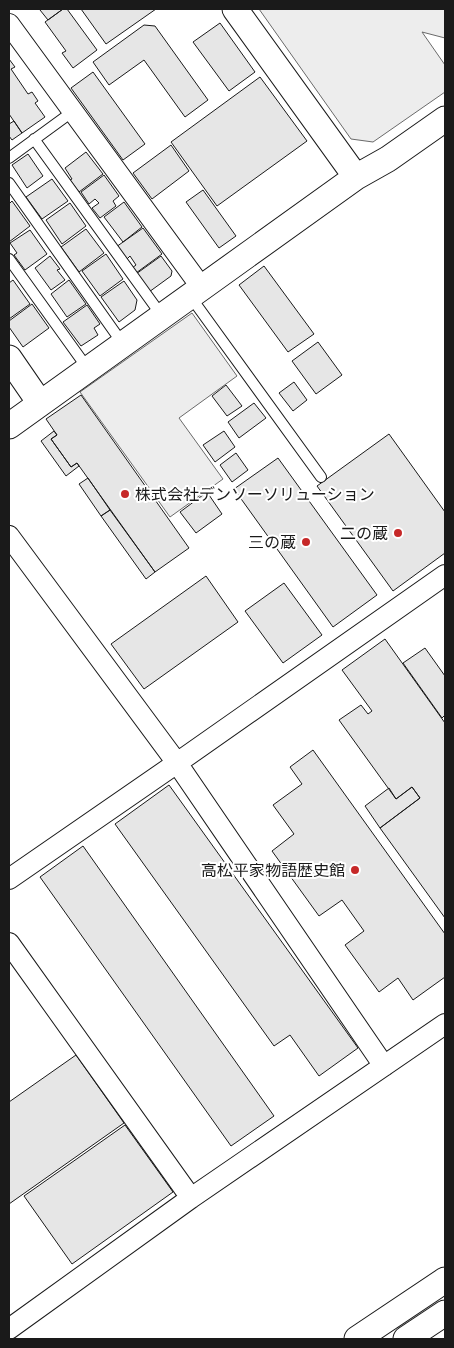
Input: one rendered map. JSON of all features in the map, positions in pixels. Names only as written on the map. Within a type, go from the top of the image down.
[{"type":"street","points":[[235,9],[356,177]]},
{"type":"street","points":[[9,24],[196,292]]},
{"type":"street","points":[[9,426],[356,177],[388,159],[445,119]]},
{"type":"street","points":[[9,358],[40,403]]},
{"type":"street","points":[[9,536],[177,763],[384,1066]]},
{"type":"street","points":[[9,879],[445,575]]},
{"type":"street","points":[[9,943],[191,1198]]},
{"type":"street","points":[[9,1329],[191,1198],[445,1024]]},
{"type":"street","points":[[357,1339],[445,1280]]},
{"type":"street","points":[[406,1339],[445,1313]]},
{"type":"lane","points":[[9,158],[72,112]]},
{"type":"lane","points":[[34,139],[162,316]]},
{"type":"lane","points":[[9,183],[123,344]]},
{"type":"lane","points":[[9,259],[88,369]]},
{"type":"lane","points":[[196,292],[322,478]]},
{"type":"shaded area","points":[[259,9],[445,9],[445,38],[422,32],[445,65],[445,92],[373,142],[351,139]]},
{"type":"shaded area","points":[[192,313],[237,376],[179,418],[223,479],[170,517],[80,392]]},
{"type":"building","points":[[63,9],[48,20],[40,10]]},
{"type":"building","points":[[63,9],[67,9],[97,50],[73,68],[62,53],[66,51],[45,22]]},
{"type":"building","points":[[81,9],[156,9],[106,44]]},
{"type":"building","points":[[220,23],[255,72],[229,91],[193,42]]},
{"type":"building","points":[[144,25],[155,26],[208,100],[185,117],[144,60],[109,85],[93,62]]},
{"type":"building","points":[[9,59],[15,67],[11,69],[28,94],[32,92],[38,101],[35,103],[45,117],[22,133],[9,114]]},
{"type":"building","points":[[93,72],[145,144],[123,160],[71,88]]},
{"type":"building","points":[[260,77],[307,141],[217,206],[171,142]]},
{"type":"building","points":[[14,121],[22,133],[12,140],[9,136],[9,124]]},
{"type":"building","points":[[171,145],[189,171],[152,199],[133,173]]},
{"type":"building","points":[[86,152],[103,174],[79,192],[70,180],[72,179],[65,168]]},
{"type":"building","points":[[28,154],[43,176],[27,188],[12,165]]},
{"type":"building","points":[[104,175],[119,196],[113,201],[116,206],[100,218],[92,208],[99,203],[95,199],[89,204],[81,192]]},
{"type":"building","points":[[52,179],[68,201],[42,219],[26,197]]},
{"type":"building","points":[[203,190],[236,236],[219,248],[186,202]]},
{"type":"building","points":[[12,201],[30,226],[9,242],[9,204]]},
{"type":"building","points":[[124,202],[142,227],[123,242],[104,217]]},
{"type":"building","points":[[70,203],[86,226],[62,244],[46,220]]},
{"type":"building","points":[[143,228],[162,254],[136,273],[132,268],[136,265],[130,256],[126,260],[116,247]]},
{"type":"building","points":[[86,229],[104,253],[79,272],[61,247]]},
{"type":"building","points":[[30,230],[47,254],[25,270],[14,255],[17,253],[10,243]]},
{"type":"building","points":[[106,254],[123,279],[100,296],[82,271]]},
{"type":"building","points":[[50,256],[60,269],[57,270],[65,280],[51,290],[35,268]]},
{"type":"building","points":[[161,256],[172,271],[171,276],[149,292],[136,274]]},
{"type":"building","points":[[264,266],[314,334],[288,352],[239,285]]},
{"type":"building","points":[[13,280],[30,304],[9,319],[9,283]]},
{"type":"building","points":[[69,280],[86,304],[67,317],[51,294]]},
{"type":"building","points":[[124,281],[137,300],[135,310],[119,322],[101,297]]},
{"type":"building","points":[[32,304],[49,328],[23,347],[9,327],[9,321]]},
{"type":"building","points":[[87,305],[100,324],[94,328],[98,335],[81,346],[63,322]]},
{"type":"building","points":[[318,342],[342,375],[316,394],[292,361]]},
{"type":"building","points":[[294,382],[307,400],[293,411],[279,393]]},
{"type":"building","points":[[226,385],[242,406],[227,416],[212,396]]},
{"type":"building","name":"株式会社デンソーソリューション","points":[[81,395],[189,548],[155,572],[77,463],[71,467],[51,439],[57,435],[46,419]]},
{"type":"building","points":[[254,403],[266,418],[239,438],[228,422]]},
{"type":"building","points":[[54,431],[57,435],[51,439],[71,467],[77,463],[79,466],[66,476],[41,441]]},
{"type":"building","points":[[224,431],[235,447],[215,462],[203,445]]},
{"type":"building","name":"二の蔵","points":[[389,434],[445,512],[445,553],[393,591],[317,486]]},
{"type":"building","points":[[236,453],[248,470],[232,482],[220,465]]},
{"type":"building","name":"三の蔵","points":[[278,458],[377,595],[333,627],[234,489]]},
{"type":"building","points":[[88,478],[110,510],[101,516],[79,484]]},
{"type":"building","points":[[207,492],[222,514],[196,533],[180,512]]},
{"type":"building","points":[[110,510],[155,572],[146,579],[101,516]]},
{"type":"building","points":[[206,576],[238,622],[144,689],[111,644]]},
{"type":"building","points":[[284,583],[322,635],[283,663],[245,611]]},
{"type":"building","points":[[385,639],[445,723],[445,918],[380,828],[420,798],[412,787],[396,799],[339,720],[361,705],[368,714],[372,711],[342,670]]},
{"type":"building","points":[[425,648],[445,676],[445,715],[442,718],[403,663]]},
{"type":"building","points":[[313,750],[445,934],[445,977],[413,1000],[398,978],[379,992],[345,945],[364,931],[342,900],[319,916],[272,851],[294,834],[273,805],[302,784],[290,767]]},
{"type":"building","points":[[169,785],[358,1048],[319,1076],[290,1035],[274,1046],[115,824]]},
{"type":"building","points":[[412,787],[420,798],[380,828],[365,806],[389,788],[396,799]]},
{"type":"building","points":[[83,846],[274,1116],[231,1146],[40,877]]},
{"type":"building","points":[[76,1055],[124,1123],[9,1204],[9,1102]]},
{"type":"building","points":[[125,1125],[173,1192],[72,1264],[24,1196]]},
{"type":"place","name":"株式会社デンソーソリューション","points":[[125,494]]},
{"type":"place","name":"二の蔵","points":[[398,533]]},
{"type":"place","name":"三の蔵","points":[[306,542]]},
{"type":"place","name":"高松平家物語歴史館","points":[[355,870]]}]
